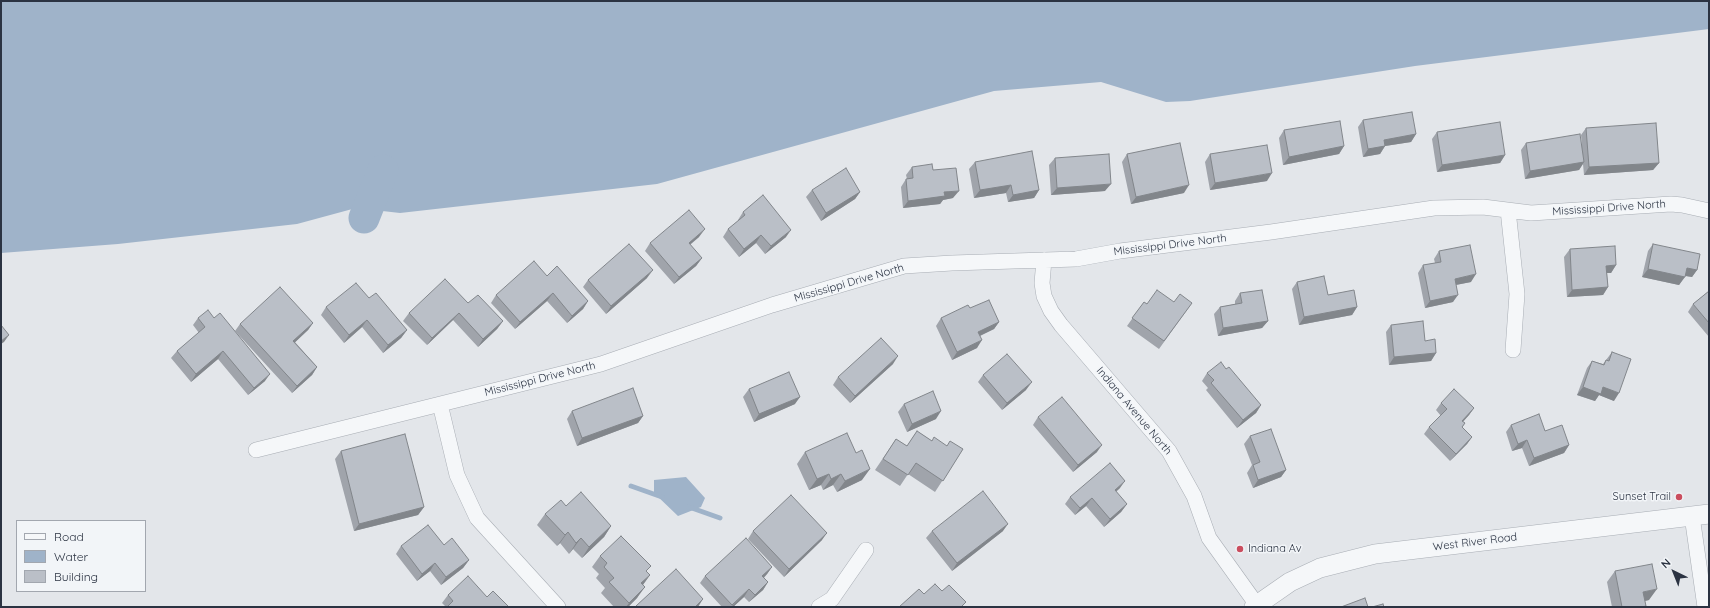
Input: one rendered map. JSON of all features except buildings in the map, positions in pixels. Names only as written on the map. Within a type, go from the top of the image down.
[{"type":"street","name":"Mississippi Drive North","points":[[256,450],[601,364],[772,305],[904,266],[1076,259],[1120,251],[1271,232],[1434,208],[1484,207],[1531,213],[1671,204],[1709,211]]},
{"type":"street","points":[[1508,210],[1517,294],[1512,350]]},
{"type":"street","name":"Indiana Avenue North","points":[[1044,260],[1042,283],[1044,296],[1051,311],[1061,325],[1169,450],[1194,496],[1209,538],[1255,606]]},
{"type":"street","points":[[440,404],[458,475],[477,518],[558,607]]},
{"type":"street","points":[[1700,515],[1705,607]]},
{"type":"street","name":"West River Road","points":[[1255,606],[1290,582],[1320,568],[1375,554],[1700,515]]},
{"type":"street","points":[[819,607],[832,599],[866,550]]},
{"type":"water","points":[[1,1],[1709,1],[1709,29],[1415,66],[1190,101],[1166,102],[1101,82],[994,91],[657,184],[400,213],[356,208],[297,224],[118,244],[1,253]]},
{"type":"water","points":[[686,477],[705,498],[701,507],[678,516],[654,493],[654,480]]},
{"type":"waterway","points":[[364,218],[383,170]]},
{"type":"waterway","points":[[631,486],[662,497]]},
{"type":"waterway","points":[[689,507],[720,518]]},
{"type":"place","name":"Sunset Trail","points":[[1679,497]]},
{"type":"place","name":"Indiana Av","points":[[1240,549]]}]
